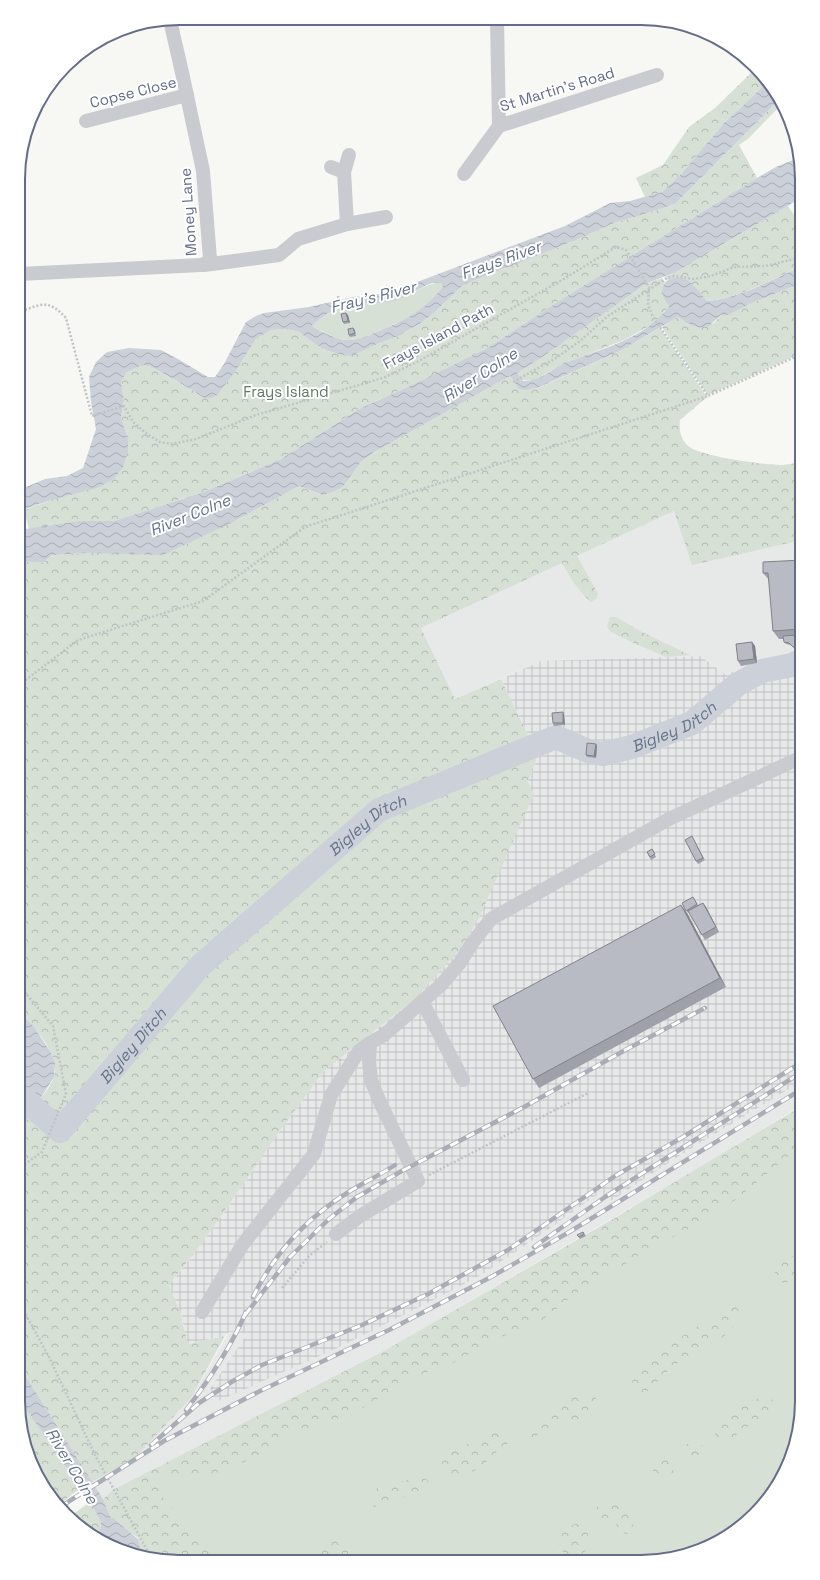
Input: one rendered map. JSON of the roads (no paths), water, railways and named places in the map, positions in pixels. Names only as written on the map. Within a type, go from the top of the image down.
[{"type":"street","name":"Money Lane","points":[[25,274],[204,265],[210,259],[203,172],[171,25]]},
{"type":"street","name":"St Martin's Road","points":[[497,25],[499,126],[657,75]]},
{"type":"street","name":"Copse Close","points":[[86,121],[187,95]]},
{"type":"street","points":[[464,174],[499,126]]},
{"type":"street","points":[[347,224],[337,170],[349,155]]},
{"type":"street","points":[[204,265],[279,255],[298,239],[347,224],[386,217]]},
{"type":"street","points":[[202,1312],[243,1244],[314,1154],[331,1095],[359,1051],[384,1035],[441,984],[459,964],[473,942],[491,919],[669,819],[795,760]]},
{"type":"street","points":[[422,1001],[463,1080]]},
{"type":"street","points":[[336,1234],[360,1216],[418,1181],[371,1080],[369,1061],[370,1043]]},
{"type":"water","points":[[764,86],[775,104],[677,202],[664,208],[614,223],[574,241],[463,285],[435,312],[421,323],[396,337],[349,356],[329,351],[315,344],[299,332],[287,329],[271,330],[256,339],[235,372],[217,395],[212,398],[204,398],[148,365],[142,365],[126,373],[121,382],[124,401],[121,417],[128,439],[128,451],[123,467],[114,479],[97,488],[51,500],[25,509],[25,487],[45,479],[67,476],[83,468],[96,429],[91,402],[89,377],[96,362],[107,352],[129,348],[161,350],[208,377],[215,377],[224,364],[246,322],[256,316],[264,313],[309,307],[353,297],[388,293],[565,226],[610,203],[630,201],[662,192],[682,173],[724,123]],"holes":[[[432,283],[441,283],[443,287],[429,302],[415,313],[400,322],[363,337],[352,340],[336,338],[312,326],[318,320],[342,306],[393,301],[403,298]]]},
{"type":"water","name":"River Colne","points":[[794,160],[795,201],[674,273],[647,283],[544,356],[517,373],[523,381],[535,379],[565,363],[622,342],[648,327],[669,306],[663,296],[662,290],[669,279],[678,277],[687,280],[707,301],[744,292],[795,269],[795,286],[752,303],[729,315],[721,315],[709,326],[699,328],[686,323],[678,317],[622,350],[537,388],[526,390],[519,389],[510,376],[373,453],[361,462],[343,487],[322,495],[299,486],[235,521],[163,555],[91,553],[54,555],[43,563],[25,562],[25,529],[79,521],[114,521],[201,493],[281,459],[359,409],[487,348],[570,294],[776,167]]},
{"type":"water","points":[[25,1017],[34,1027],[50,1051],[55,1063],[54,1077],[25,1123]]},
{"type":"water","name":"River Colne","points":[[25,1375],[103,1499],[110,1516],[138,1539],[141,1550],[129,1547],[100,1533],[101,1522],[90,1502],[25,1407]]},
{"type":"waterway","name":"Bigley Ditch","points":[[25,1100],[60,1131],[200,966],[379,810],[556,737],[588,751],[603,754],[632,747],[692,723],[738,684],[762,671],[795,664]]},
{"type":"railway","points":[[245,1315],[290,1257],[329,1219],[357,1197],[400,1172],[524,1107],[627,1049],[705,1008]]},
{"type":"railway","points":[[151,1445],[199,1403],[233,1381],[262,1365],[362,1325],[428,1294],[508,1250],[615,1176],[683,1137],[795,1066]]},
{"type":"railway","points":[[534,1247],[605,1197],[795,1076]]},
{"type":"railway","points":[[64,1504],[164,1441],[262,1390],[391,1329],[491,1277],[571,1231],[795,1093]]},
{"type":"railway","points":[[253,1297],[261,1281],[281,1252],[305,1226],[332,1203],[395,1165]]},
{"type":"railway","points":[[186,1410],[219,1363],[234,1338],[246,1312]]},
{"type":"water label","name":"Frays River","points":[[501,260]]},
{"type":"water label","name":"Fray's River","points":[[373,297]]},
{"type":"park label","name":"Frays Island","points":[[286,391]]}]
